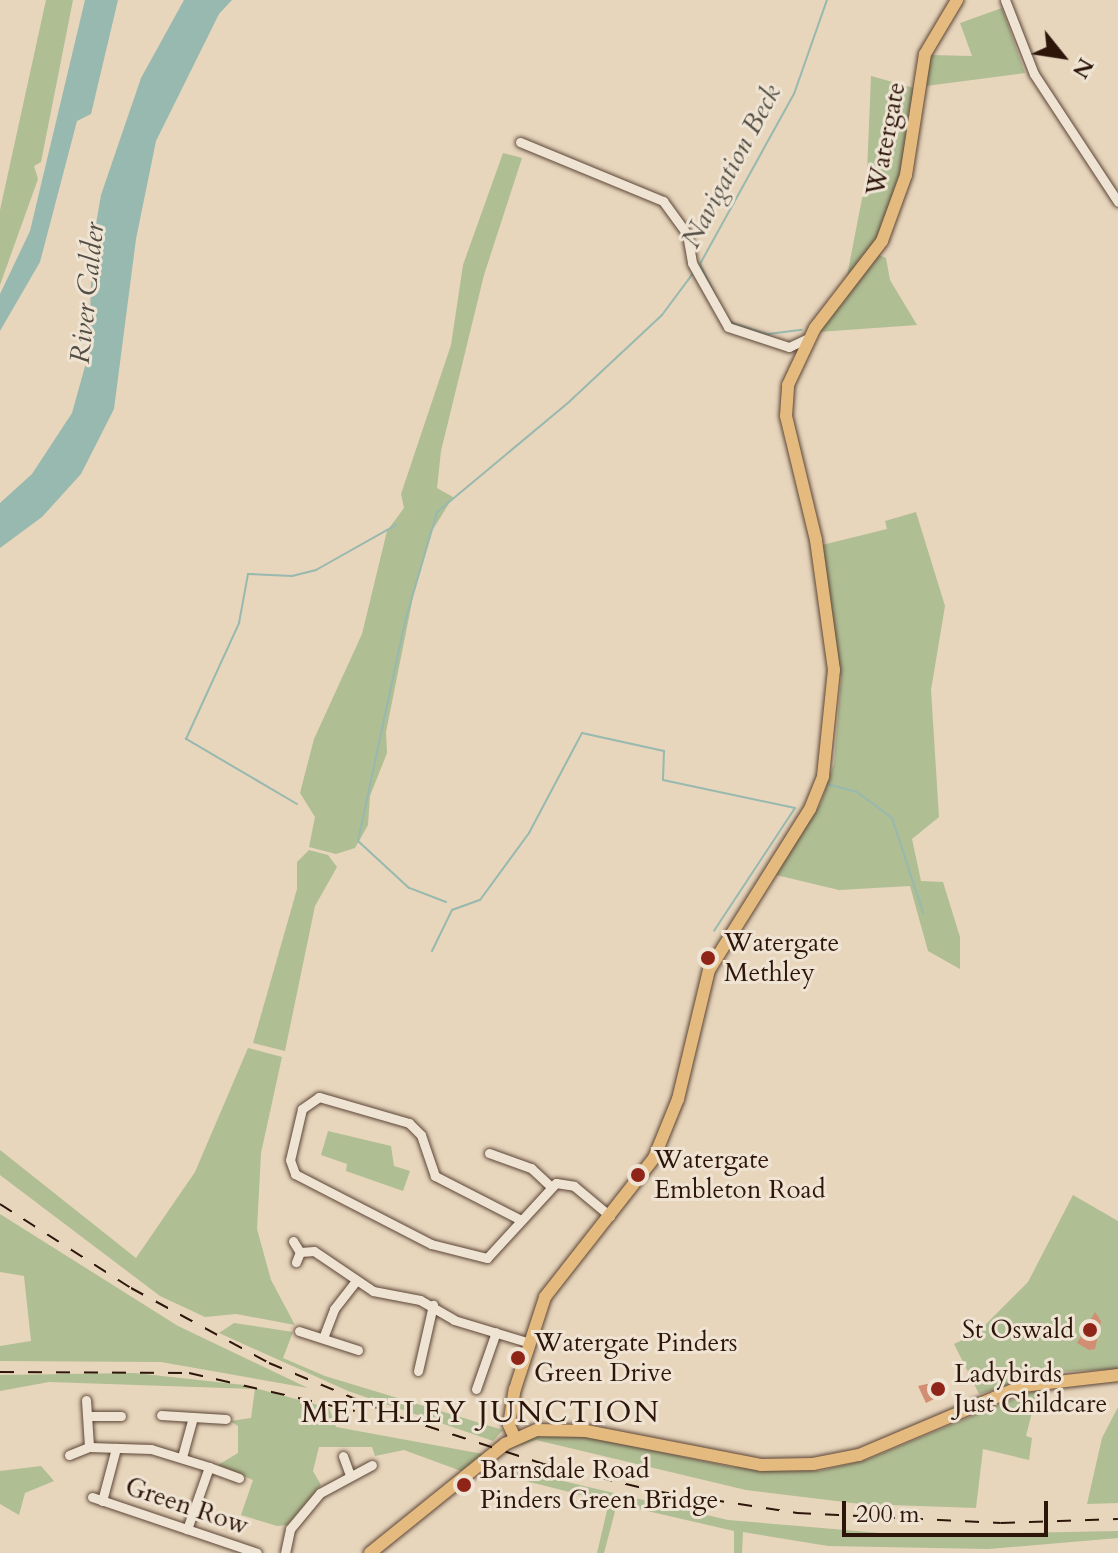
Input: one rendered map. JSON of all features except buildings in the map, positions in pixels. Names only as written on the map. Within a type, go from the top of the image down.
[{"type":"main road","name":"Watergate","points":[[515,1438],[510,1416],[527,1342],[555,1279],[647,1168],[672,1119],[700,1000],[720,945],[810,809],[828,754],[834,670],[828,617],[786,416],[796,362],[810,337],[882,241],[906,175],[925,54],[957,0]]},
{"type":"main road","points":[[370,1553],[401,1523],[515,1438],[564,1428],[761,1465],[828,1463],[1022,1386],[1118,1375]]},
{"type":"street","points":[[1005,0],[1034,74],[1118,202]]},
{"type":"street","points":[[520,142],[653,193],[687,234],[692,263],[721,320],[789,347],[796,362]]},
{"type":"street","points":[[789,347],[810,337]]},
{"type":"street","points":[[521,1220],[435,1176],[421,1135],[409,1123],[319,1097],[302,1109],[290,1160],[295,1174],[410,1235],[487,1258],[521,1220],[550,1186]]},
{"type":"street","points":[[489,1153],[531,1168],[550,1186],[574,1186],[610,1216]]},
{"type":"street","points":[[293,1241],[298,1257],[314,1251],[356,1281],[433,1305],[454,1320],[527,1342]]},
{"type":"street","points":[[323,1338],[334,1309],[356,1281]]},
{"type":"street","points":[[418,1371],[433,1305]]},
{"type":"street","points":[[299,1331],[358,1350]]},
{"type":"street","points":[[476,1389],[496,1332]]},
{"type":"street","points":[[86,1400],[89,1447]]},
{"type":"street","points":[[161,1415],[226,1419]]},
{"type":"street","points":[[89,1416],[121,1416]]},
{"type":"street","points":[[182,1457],[193,1417]]},
{"type":"street","points":[[69,1455],[89,1447],[116,1448],[182,1457],[239,1478]]},
{"type":"street","name":"Green Row","points":[[116,1448],[97,1499],[257,1553]]},
{"type":"street","points":[[343,1456],[350,1475]]},
{"type":"street","points":[[285,1553],[292,1525],[325,1488],[372,1465]]},
{"type":"street","points":[[187,1529],[209,1467]]},
{"type":"green space","points":[[46,0],[73,0],[41,162],[34,166],[38,179],[0,285],[0,210]]},
{"type":"green space","points":[[1002,8],[1025,73],[926,86],[931,55],[972,56],[960,23]]},
{"type":"green space","points":[[871,76],[914,88],[905,163],[879,238],[846,281],[867,173]]},
{"type":"green space","points":[[503,153],[522,158],[484,275],[441,451],[437,488],[453,497],[432,531],[413,597],[386,732],[387,753],[370,796],[368,825],[355,848],[336,854],[309,847],[315,817],[300,793],[314,739],[362,634],[387,531],[404,508],[401,494],[451,345],[463,265]]},
{"type":"green space","points":[[879,255],[886,258],[890,280],[917,325],[818,332]]},
{"type":"green space","points":[[916,512],[945,606],[931,690],[939,817],[912,839],[921,881],[943,882],[960,937],[960,969],[928,951],[910,886],[839,890],[776,875],[821,803],[834,763],[841,679],[822,545],[887,529],[885,521]]},
{"type":"green space","points":[[309,850],[328,855],[337,867],[315,906],[285,1051],[253,1043],[297,889],[297,862]]},
{"type":"green space","points":[[248,1048],[282,1057],[261,1153],[257,1229],[271,1280],[295,1325],[236,1314],[205,1317],[160,1296],[0,1175],[0,1150],[136,1258],[195,1172]]},
{"type":"green space","points":[[328,1131],[391,1146],[394,1166],[410,1171],[403,1191],[346,1171],[347,1164],[321,1155]]},
{"type":"green space","points":[[1073,1195],[1118,1221],[1118,1369],[1057,1372],[979,1394],[954,1344],[977,1333],[1028,1282]]},
{"type":"green space","points":[[0,1214],[178,1326],[308,1388],[161,1362],[0,1361],[0,1346],[31,1341],[24,1276],[0,1272]]},
{"type":"green space","points":[[234,1323],[293,1332],[283,1358],[325,1376],[503,1430],[493,1441],[348,1391],[219,1333]]},
{"type":"green space","points":[[135,1373],[244,1385],[329,1408],[336,1427],[483,1454],[461,1471],[404,1450],[375,1456],[372,1447],[319,1447],[313,1471],[321,1485],[287,1525],[277,1526],[241,1515],[253,1480],[218,1465],[238,1453],[238,1426],[230,1421],[251,1418],[255,1389],[49,1382],[0,1391],[0,1375]]},
{"type":"green space","points":[[1038,1389],[1026,1436],[1032,1438],[1029,1460],[983,1449],[976,1508],[861,1504],[746,1490],[536,1440],[507,1450],[534,1437],[583,1436],[732,1467],[819,1471],[866,1460]]},
{"type":"green space","points":[[1118,1407],[1118,1503],[1087,1504],[1102,1438]]},
{"type":"green space","points":[[41,1466],[54,1481],[25,1493],[19,1515],[0,1504],[0,1471]]},
{"type":"green space","points":[[500,1466],[728,1520],[904,1535],[1118,1531],[1118,1538],[988,1549],[828,1546],[743,1532],[742,1553],[734,1553],[734,1531],[617,1504],[604,1553],[597,1553],[609,1502],[490,1472]]},
{"type":"water","points":[[85,0],[118,0],[91,114],[77,121],[40,262],[0,331],[0,294],[30,231]]},
{"type":"water","name":"River Calder","points":[[184,0],[232,0],[219,14],[156,141],[136,239],[114,409],[81,474],[42,517],[0,548],[0,503],[32,474],[72,413],[89,352],[92,247],[101,195],[141,78]]},
{"type":"waterway","name":"Navigation Beck","points":[[719,303],[700,264],[794,94],[827,0]]},
{"type":"waterway","points":[[446,902],[409,888],[358,841],[406,618],[437,512],[570,401],[662,315],[694,272]]},
{"type":"waterway","name":"Navigation Beck","points":[[730,322],[768,334],[802,330]]},
{"type":"waterway","points":[[297,804],[186,739],[239,623],[248,574],[292,576],[316,570],[396,525]]},
{"type":"waterway","points":[[432,951],[452,910],[480,900],[529,833],[582,733],[664,751],[663,780],[795,808],[714,931]]},
{"type":"waterway","points":[[827,784],[857,792],[892,818],[923,913]]},
{"type":"railway","points":[[0,1204],[131,1288],[269,1363],[399,1417],[544,1464],[655,1491],[797,1513],[1001,1523],[1118,1519]]},
{"type":"railway","points":[[0,1372],[189,1373],[355,1411]]},
{"type":"place","name":"Watergate Methley","points":[[708,958]]},
{"type":"place","name":"Watergate Embleton Road","points":[[638,1175]]},
{"type":"place","name":"St Oswald","points":[[1090,1330]]},
{"type":"place","name":"Watergate Pinders Green Drive","points":[[518,1358]]},
{"type":"place","name":"Ladybirds Just Childcare","points":[[938,1389]]},
{"type":"place","name":"Barnsdale Road Pinders Green Bridge","points":[[464,1485]]},
{"type":"district","name":"METHLEY JUNCTION","points":[[481,1413]]}]
